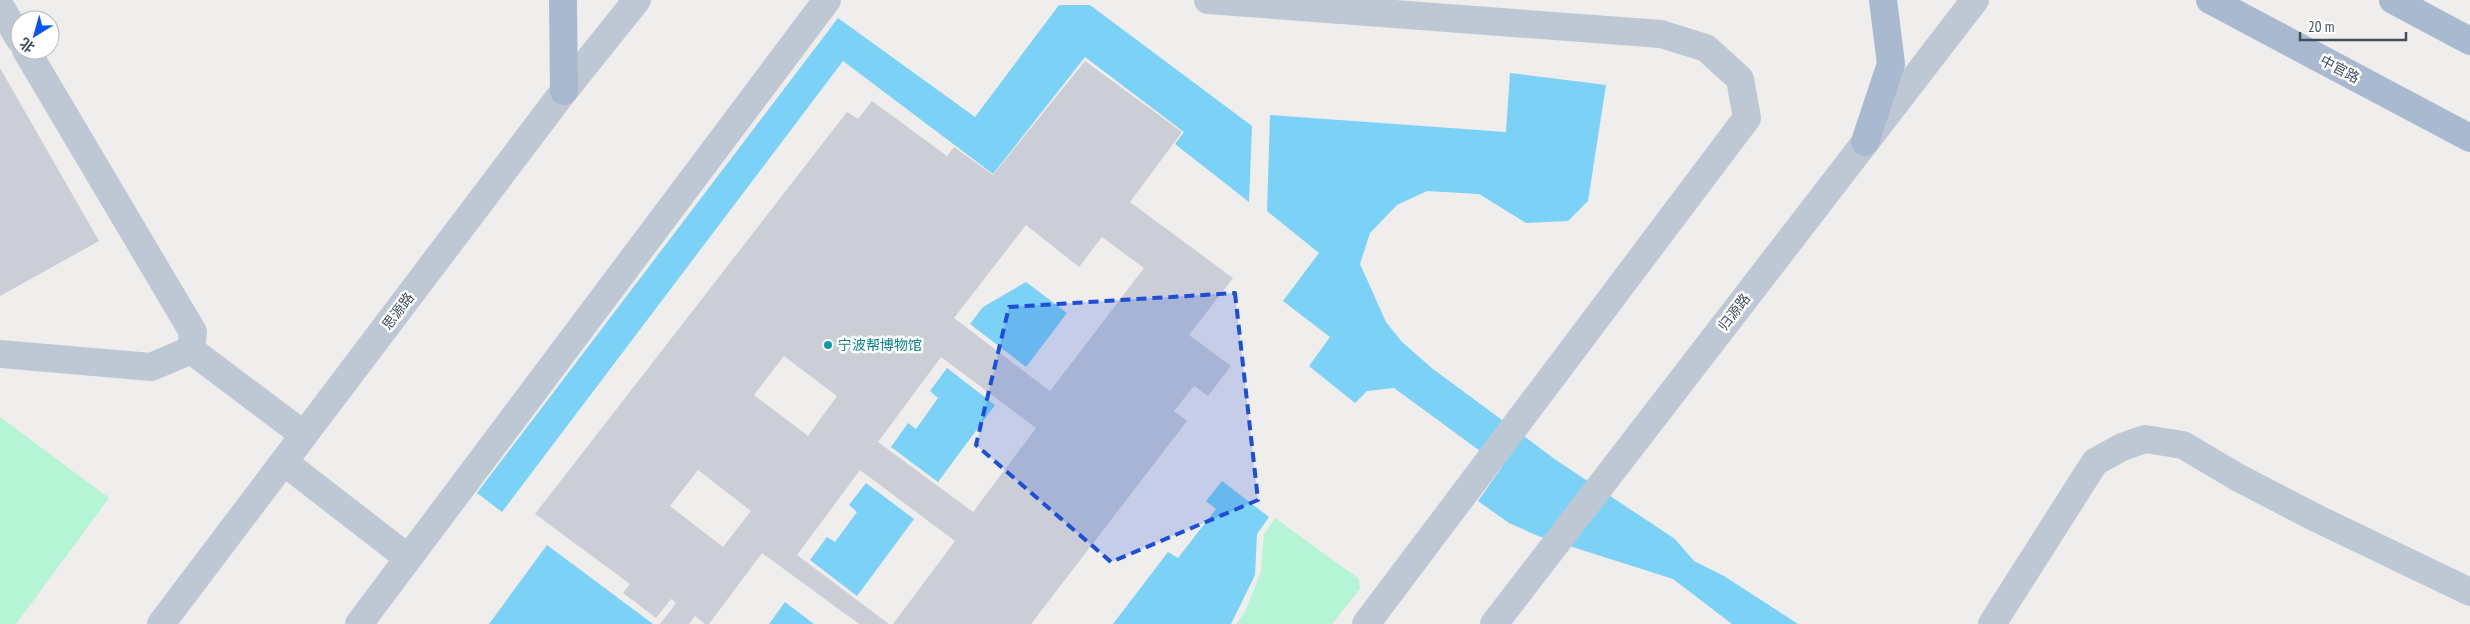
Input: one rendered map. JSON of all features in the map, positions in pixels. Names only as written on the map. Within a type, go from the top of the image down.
[{"type":"main road","points":[[563,0],[564,91]]},
{"type":"main road","points":[[1865,142],[1891,64],[1883,0]]},
{"type":"main road","name":"中官路","points":[[2210,0],[2470,138]]},
{"type":"main road","points":[[2393,0],[2470,41]]},
{"type":"street","name":"思源路","points":[[161,624],[564,91],[637,0]]},
{"type":"street","points":[[359,624],[827,0]]},
{"type":"street","points":[[1208,0],[1661,34],[1706,48],[1740,79],[1746,118],[1366,624]]},
{"type":"street","name":"归源路","points":[[1494,624],[1974,0]]},
{"type":"street","points":[[0,6],[10,23]]},
{"type":"street","points":[[32,60],[193,332],[191,350]]},
{"type":"street","points":[[0,354],[151,367],[191,350]]},
{"type":"street","points":[[191,350],[304,435]]},
{"type":"street","points":[[1992,624],[2095,462],[2122,447],[2145,439],[2184,445],[2238,477],[2318,519],[2470,592]]},
{"type":"street","points":[[284,462],[408,558]]},
{"type":"highlighted area","points":[[1235,293],[1258,500],[1111,562],[976,445],[1009,307]]},
{"type":"green space","points":[[0,417],[109,498],[16,624],[0,624]]},
{"type":"green space","points":[[1275,518],[1359,579],[1360,589],[1332,624],[1236,624],[1245,612],[1261,572],[1264,534]]},
{"type":"water","points":[[1059,5],[1090,5],[1252,126],[1249,202],[1175,144],[1184,132],[1085,57],[993,174],[843,61],[502,512],[477,493],[838,18],[975,117]]},
{"type":"water","points":[[1510,73],[1606,85],[1588,201],[1568,221],[1526,223],[1479,194],[1427,191],[1397,205],[1370,233],[1360,264],[1386,322],[1402,342],[1433,369],[1556,460],[1675,539],[1694,561],[1724,576],[1798,624],[1732,624],[1673,579],[1538,536],[1509,523],[1478,501],[1502,467],[1394,388],[1367,391],[1355,403],[1309,366],[1330,337],[1283,301],[1319,253],[1267,211],[1270,115],[1506,132]]},
{"type":"water","points":[[1026,282],[1067,313],[1026,367],[970,324],[983,307]]},
{"type":"water","points":[[947,368],[995,405],[938,482],[891,447],[908,423],[916,429],[938,398],[930,391]]},
{"type":"water","points":[[1222,481],[1269,517],[1257,534],[1255,575],[1231,624],[1113,624],[1168,552],[1178,558],[1216,509],[1206,501]]},
{"type":"water","points":[[866,483],[914,519],[857,596],[810,560],[827,537],[835,542],[857,512],[849,505]]},
{"type":"water","points":[[547,545],[653,624],[489,624]]},
{"type":"water","points":[[785,602],[814,624],[769,624]]},
{"type":"building","name":"宁波帮博物馆","points":[[1085,61],[1182,132],[1130,202],[1233,278],[1189,335],[1231,366],[1208,396],[1194,386],[1174,411],[1187,421],[1031,624],[893,624],[955,541],[860,470],[797,555],[889,624],[859,624],[762,553],[709,624],[705,624],[695,616],[689,624],[660,624],[676,603],[671,599],[656,618],[623,593],[630,584],[535,514],[847,112],[858,119],[872,101],[947,156],[954,147],[993,175]],"holes":[[[1026,225],[1079,267],[1102,237],[1144,268],[1050,391],[954,318]],[[784,356],[837,396],[808,436],[754,395]],[[941,357],[1036,428],[973,512],[878,442]],[[698,470],[751,511],[723,547],[670,506]]]},
{"type":"building","points":[[0,68],[99,241],[0,296]]},
{"type":"place","name":"宁波帮博物馆","points":[[828,345]]}]
